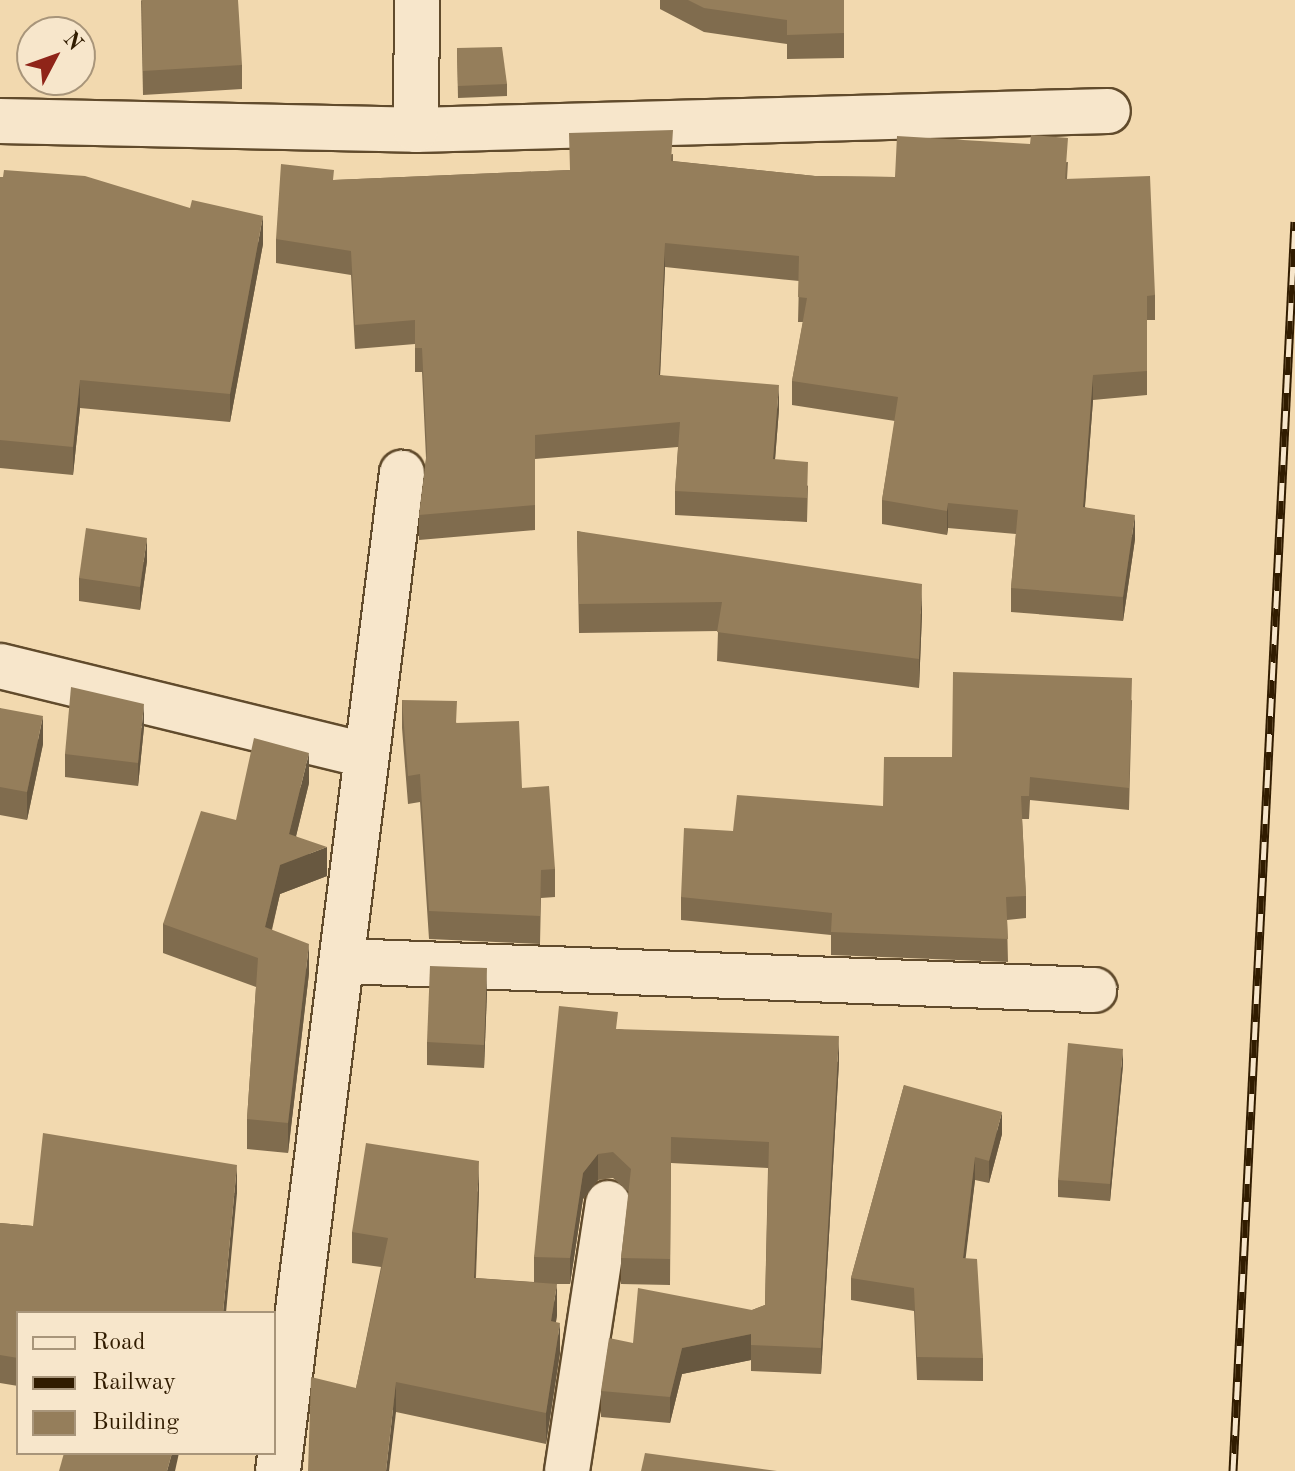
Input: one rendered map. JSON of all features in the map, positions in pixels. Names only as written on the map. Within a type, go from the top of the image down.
[{"type":"street","points":[[416,130],[417,0]]},
{"type":"street","points":[[0,121],[416,130],[1108,111]]},
{"type":"street","points":[[278,1471],[343,961],[364,755],[402,473]]},
{"type":"street","points":[[0,666],[364,755]]},
{"type":"street","points":[[343,961],[1094,990]]},
{"type":"street","points":[[567,1471],[608,1203]]},
{"type":"building","points":[[142,0],[238,0],[242,65],[143,71]]},
{"type":"building","points":[[688,0],[844,0],[844,33],[787,35],[787,20],[704,8]]},
{"type":"building","points":[[502,47],[507,84],[458,86],[457,48]]},
{"type":"building","points":[[673,130],[671,161],[815,176],[895,177],[897,136],[1030,144],[1031,135],[1068,138],[1065,179],[1150,176],[1155,295],[1147,296],[1147,371],[1093,375],[1083,507],[1135,515],[1123,597],[1011,588],[1018,510],[948,503],[947,511],[882,500],[898,397],[792,381],[807,298],[798,297],[799,256],[665,243],[659,375],[779,385],[773,459],[808,462],[807,498],[675,491],[680,422],[535,435],[535,505],[419,515],[427,452],[422,348],[415,348],[415,320],[355,325],[351,251],[276,239],[281,164],[334,170],[333,180],[570,170],[569,133]]},
{"type":"building","points":[[4,170],[85,176],[190,208],[192,200],[263,216],[230,394],[80,380],[73,447],[0,440],[0,177],[3,177]]},
{"type":"building","points":[[86,528],[147,538],[140,587],[79,578]]},
{"type":"building","points":[[577,531],[922,584],[919,659],[717,632],[722,602],[579,604]]},
{"type":"building","points":[[953,672],[1132,678],[1129,788],[1030,777],[1029,796],[1021,796],[1026,896],[1006,897],[1008,939],[831,932],[832,913],[681,897],[684,828],[733,831],[737,795],[883,806],[884,757],[952,757]]},
{"type":"building","points":[[71,687],[144,704],[138,763],[65,754]]},
{"type":"building","points":[[402,700],[457,701],[456,723],[519,721],[522,788],[549,786],[555,869],[541,870],[540,916],[429,911],[420,774],[408,776]]},
{"type":"building","points":[[0,708],[43,716],[27,792],[0,787]]},
{"type":"building","points":[[254,738],[309,753],[289,834],[327,847],[280,865],[265,927],[309,944],[288,1123],[247,1119],[258,958],[163,924],[201,811],[236,820]]},
{"type":"building","points":[[430,966],[487,968],[484,1045],[427,1042]]},
{"type":"building","points":[[559,1006],[618,1012],[616,1029],[839,1036],[821,1348],[751,1345],[751,1334],[682,1348],[670,1397],[601,1391],[609,1338],[633,1343],[638,1288],[752,1310],[765,1305],[769,1142],[671,1137],[670,1259],[621,1258],[631,1169],[613,1152],[598,1154],[583,1173],[570,1258],[534,1257]]},
{"type":"building","points":[[1068,1043],[1123,1049],[1110,1184],[1058,1180]]},
{"type":"building","points":[[904,1085],[1002,1112],[989,1161],[975,1157],[963,1258],[977,1259],[983,1358],[917,1357],[914,1288],[851,1278]]},
{"type":"building","points":[[43,1133],[237,1165],[223,1311],[16,1311],[16,1358],[0,1355],[0,1223],[33,1226]]},
{"type":"building","points":[[366,1143],[479,1161],[474,1278],[557,1284],[551,1321],[560,1323],[546,1413],[396,1382],[386,1471],[308,1471],[311,1377],[356,1388],[388,1238],[352,1232]]},
{"type":"building","points":[[645,1453],[777,1471],[641,1471]]},
{"type":"building","points":[[63,1455],[171,1455],[167,1471],[59,1471]]},
{"type":"railway","points":[[1233,1471],[1295,222]]}]
